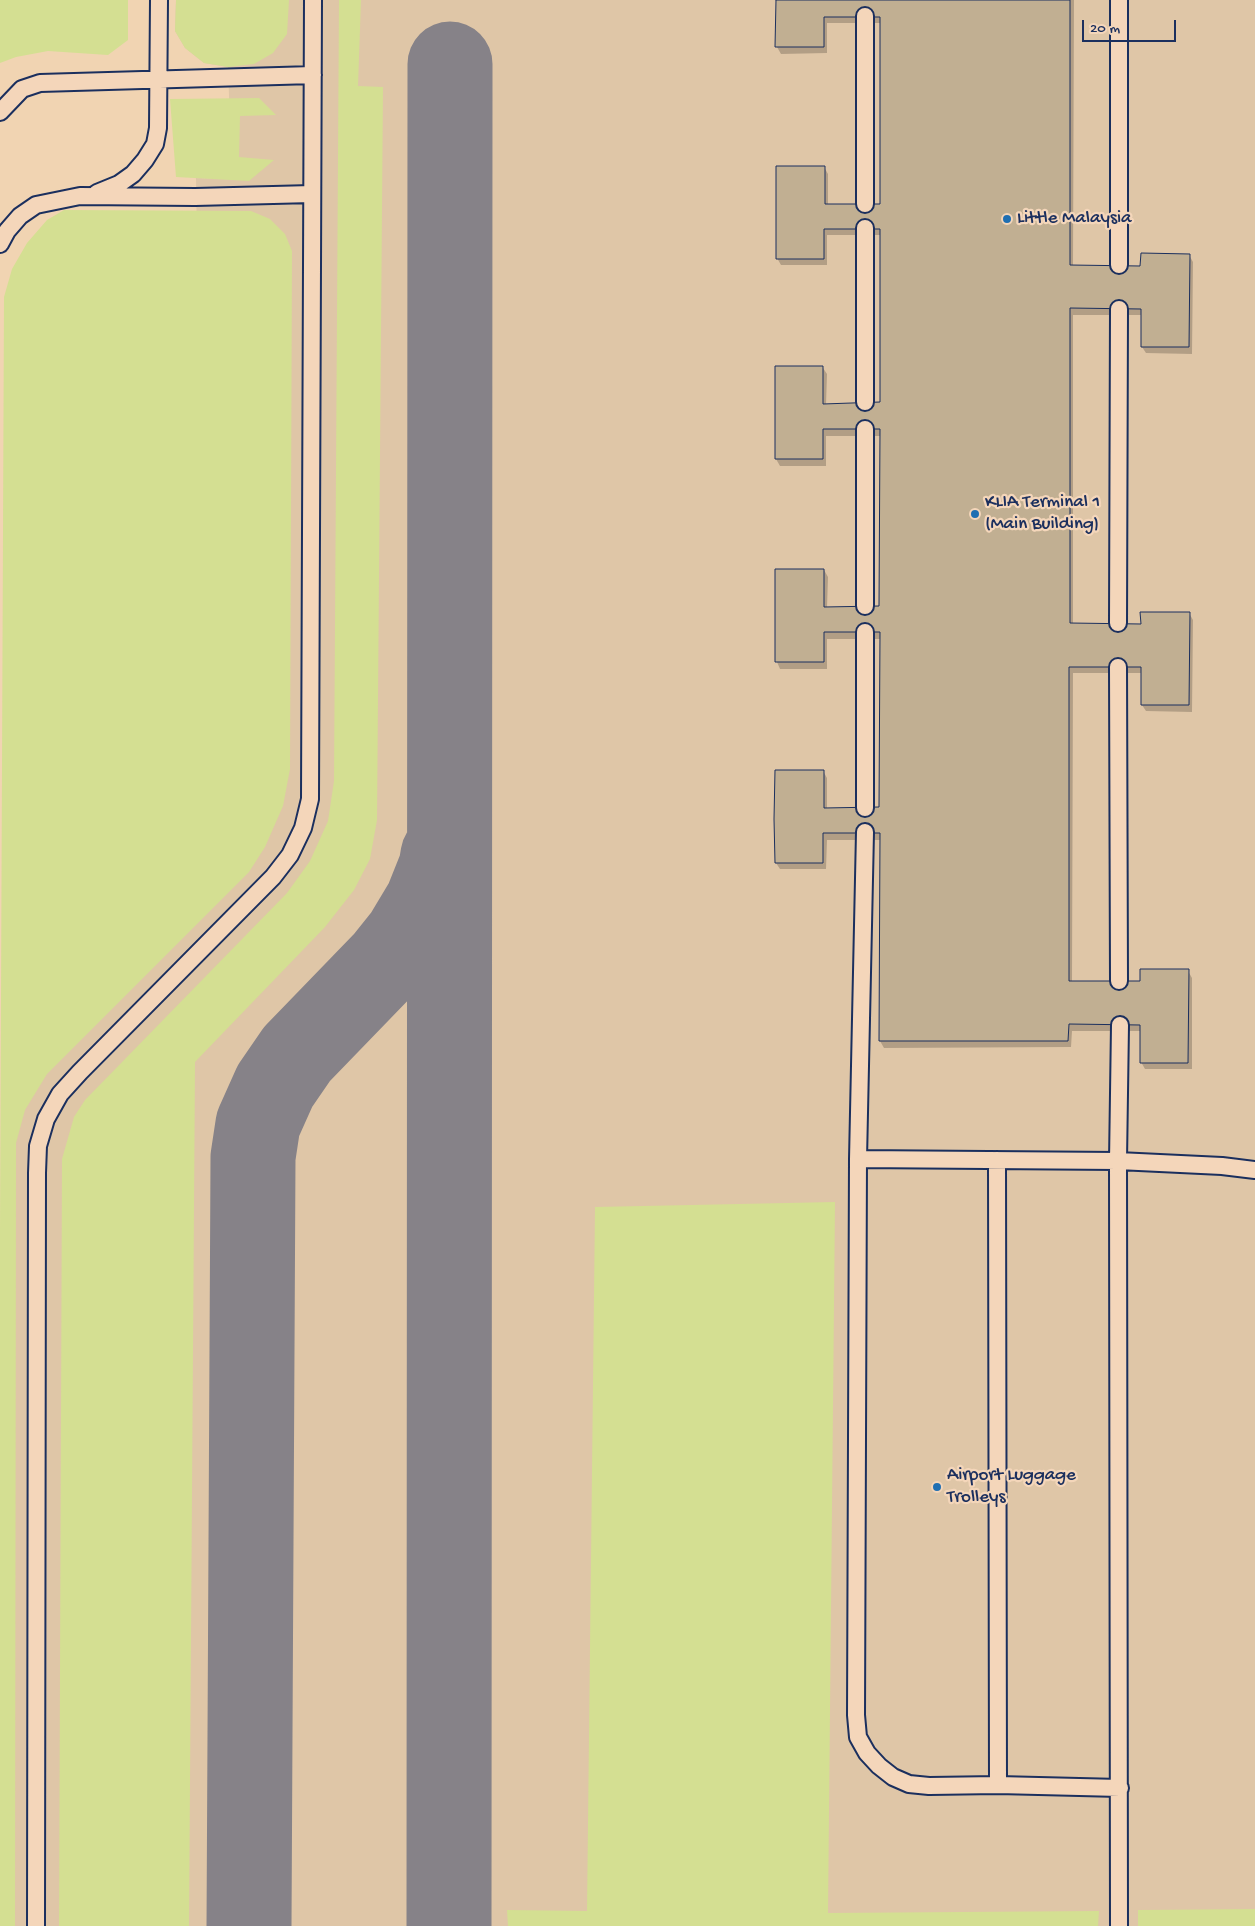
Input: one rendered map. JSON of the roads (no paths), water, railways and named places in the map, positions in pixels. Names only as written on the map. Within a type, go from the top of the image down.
[{"type":"lane","points":[[0,244],[7,231],[20,216],[36,205],[102,191],[119,184],[134,174],[145,160],[155,144],[158,128],[159,0]]},
{"type":"lane","points":[[36,1926],[38,1146],[46,1120],[60,1094],[273,877],[290,855],[303,828],[310,799],[313,0]]},
{"type":"lane","points":[[1119,0],[1119,265]]},
{"type":"lane","points":[[865,204],[866,16]]},
{"type":"lane","points":[[0,112],[22,89],[40,83],[313,75]]},
{"type":"lane","points":[[80,196],[195,197],[312,194]]},
{"type":"lane","points":[[865,228],[865,402]]},
{"type":"lane","points":[[1118,623],[1119,309]]},
{"type":"lane","points":[[865,429],[865,606]]},
{"type":"lane","points":[[865,632],[865,808]]},
{"type":"lane","points":[[1118,667],[1119,981]]},
{"type":"lane","points":[[865,832],[858,1159],[856,1714],[858,1737],[867,1753],[880,1766],[893,1777],[909,1784],[929,1786],[998,1785],[1120,1788]]},
{"type":"lane","points":[[1119,1926],[1118,1160],[1120,1025]]},
{"type":"lane","points":[[858,1159],[1118,1160],[1222,1166],[1255,1170]]},
{"type":"lane","points":[[997,1160],[998,1785]]},
{"type":"place","name":"Little Malaysia","points":[[1007,219]]},
{"type":"place","name":"KLIA Terminal 1 (Main Building)","points":[[975,514]]},
{"type":"place","name":"Airport Luggage Trolleys","points":[[937,1487]]}]
